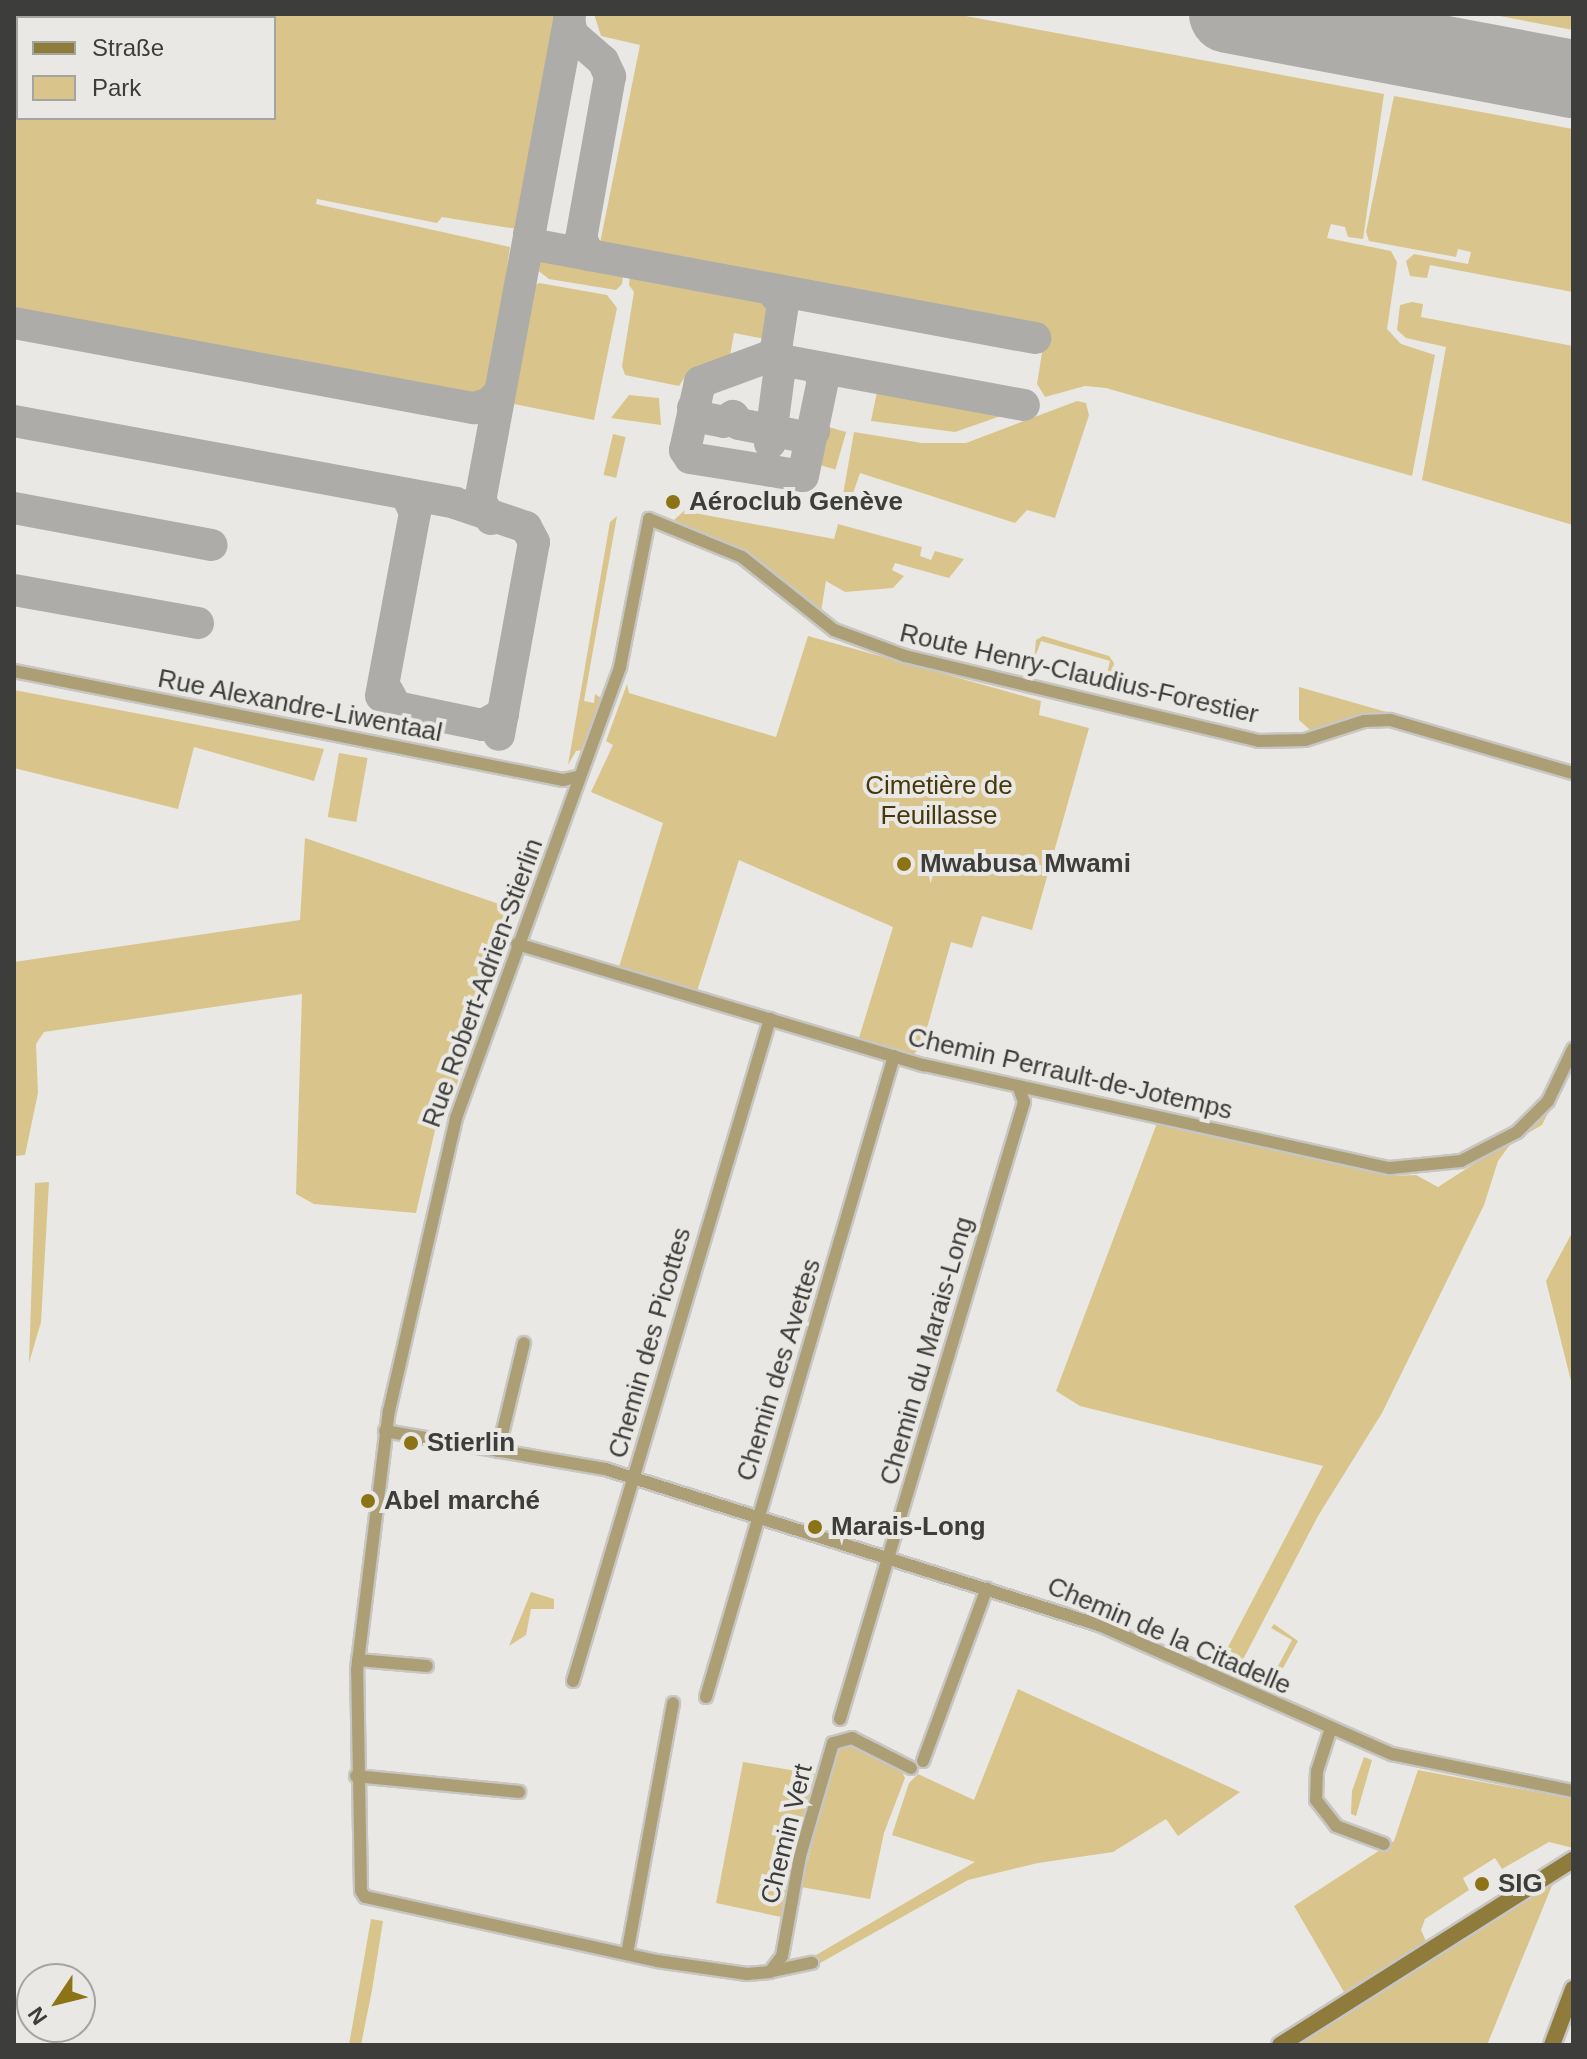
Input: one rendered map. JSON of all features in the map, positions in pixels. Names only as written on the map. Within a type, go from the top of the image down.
[{"type":"main road","points":[[1280,2045],[1573,1860]]},
{"type":"main road","points":[[1552,2045],[1573,1989]]},
{"type":"street","name":"Route Henry-Claudius-Forestier","points":[[649,519],[742,557],[834,630],[893,653],[1259,741],[1305,740],[1364,721],[1390,720],[1573,773]]},
{"type":"street","name":"Rue Robert-Adrien-Stierlin","points":[[627,1954],[365,1897],[356,1776],[358,1660],[385,1431],[456,1118],[624,654],[649,519]]},
{"type":"street","name":"Rue Alexandre-Liwentaal","points":[[14,671],[563,780],[577,777]]},
{"type":"street","name":"Chemin Perrault-de-Jotemps","points":[[517,944],[894,1056],[1019,1088],[1390,1168],[1432,1167],[1488,1150],[1529,1122],[1548,1101],[1573,1049]]},
{"type":"street","name":"Chemin des Picottes","points":[[573,1681],[770,1019]]},
{"type":"street","name":"Chemin des Avettes","points":[[706,1697],[894,1056]]},
{"type":"street","name":"Chemin du Marais-Long","points":[[840,1719],[1024,1102],[1019,1088]]},
{"type":"street","points":[[498,1451],[524,1343]]},
{"type":"street","name":"Chemin de la Citadelle","points":[[385,1431],[605,1469],[633,1482],[987,1588],[1099,1625],[1402,1757],[1573,1791]]},
{"type":"street","name":"Chemin Vert","points":[[773,1971],[782,1956],[800,1856],[833,1743],[852,1738],[917,1764],[987,1588]]},
{"type":"street","points":[[358,1660],[427,1666]]},
{"type":"street","points":[[673,1703],[627,1954],[747,1974],[812,1963]]},
{"type":"street","points":[[1331,1728],[1317,1771],[1316,1800],[1336,1826],[1384,1844]]},
{"type":"street","points":[[356,1776],[519,1792]]},
{"type":"green space","points":[[14,14],[557,14],[517,229],[442,217],[437,223],[317,199],[316,204],[510,247],[492,372],[484,388],[466,396],[14,312]]},
{"type":"green space","points":[[594,14],[955,14],[1384,94],[1363,239],[1348,237],[1345,227],[1331,224],[1327,238],[1391,251],[1397,262],[1387,329],[1401,344],[1435,355],[1412,476],[1106,388],[1085,386],[1045,397],[1037,384],[1045,334],[599,248],[640,45],[601,36]]},
{"type":"green space","points":[[1489,14],[1573,14],[1573,30]]},
{"type":"green space","points":[[1394,96],[1573,129],[1573,292],[1430,265],[1427,278],[1410,276],[1406,261],[1414,254],[1468,264],[1471,252],[1458,249],[1456,257],[1369,241],[1366,232]]},
{"type":"green space","points":[[543,256],[624,267],[622,284],[616,290],[549,279],[536,269]]},
{"type":"green space","points":[[631,267],[766,293],[776,305],[772,334],[766,339],[734,333],[729,362],[686,375],[679,386],[625,375],[622,366],[634,292],[629,285]]},
{"type":"green space","points":[[539,283],[607,295],[617,308],[594,420],[509,403],[531,288]]},
{"type":"green space","points":[[1412,302],[1423,304],[1421,317],[1573,346],[1573,525],[1422,480],[1446,347],[1406,338],[1397,330],[1400,305]]},
{"type":"green space","points":[[898,384],[1021,409],[955,432],[871,421],[878,387],[896,390]]},
{"type":"green space","points":[[629,395],[659,398],[661,425],[611,418]]},
{"type":"green space","points":[[1077,401],[1086,403],[1089,415],[1055,518],[1027,510],[1015,523],[860,473],[848,508],[841,506],[854,432],[922,443],[966,443]]},
{"type":"green space","points":[[825,426],[846,432],[835,470],[814,463]]},
{"type":"green space","points":[[613,434],[626,437],[616,478],[604,475]]},
{"type":"green space","points":[[684,511],[834,539],[838,524],[922,547],[920,556],[931,560],[935,551],[964,559],[949,578],[895,563],[892,570],[904,576],[893,588],[845,592],[826,581],[821,612],[746,552],[674,520]]},
{"type":"green space","points":[[617,516],[584,701],[594,703],[595,694],[601,698],[583,750],[576,751],[568,765],[610,522]]},
{"type":"green space","name":"Cimetière de Feuillasse","points":[[808,636],[1041,701],[1039,715],[1089,728],[1032,930],[982,916],[972,948],[951,942],[922,1046],[911,1057],[858,1041],[893,927],[739,860],[697,991],[619,967],[663,823],[591,792],[613,745],[606,741],[627,684],[629,693],[776,737]]},
{"type":"green space","points":[[1043,636],[1109,656],[1114,663],[1110,683],[1105,681],[1110,661],[1041,641],[1034,660],[1036,640]]},
{"type":"green space","points":[[1299,687],[1394,713],[1366,714],[1310,730],[1299,720]]},
{"type":"green space","points":[[14,690],[324,749],[314,781],[194,747],[178,809],[14,768]]},
{"type":"green space","points":[[339,753],[368,758],[356,822],[328,817]]},
{"type":"green space","points":[[305,838],[514,909],[456,1059],[462,1069],[452,1100],[441,1104],[416,1213],[314,1204],[296,1194],[302,994],[44,1032],[36,1044],[38,1093],[25,1155],[14,1156],[14,962],[300,920]]},
{"type":"green space","points":[[1552,1105],[1542,1125],[1512,1142],[1498,1161],[1484,1205],[1382,1413],[1318,1516],[1236,1673],[1218,1666],[1323,1466],[1080,1406],[1056,1391],[1157,1123],[1389,1176],[1416,1175],[1438,1187],[1508,1142]]},
{"type":"green space","points":[[49,1182],[41,1322],[29,1363],[35,1183]]},
{"type":"green space","points":[[1573,1231],[1573,1389],[1546,1281]]},
{"type":"green space","points":[[531,1592],[554,1599],[554,1609],[531,1609],[526,1635],[509,1646]]},
{"type":"green space","points":[[1274,1624],[1298,1641],[1273,1686],[1271,1679],[1292,1640],[1271,1628]]},
{"type":"green space","points":[[1018,1689],[1240,1792],[1178,1836],[1166,1819],[1113,1852],[1038,1863],[968,1880],[813,1967],[811,1958],[975,1862],[892,1835],[909,1783],[918,1774],[974,1800]]},
{"type":"green space","points":[[849,1741],[899,1765],[905,1778],[884,1833],[870,1899],[801,1887],[836,1750]]},
{"type":"green space","points":[[1364,1757],[1372,1760],[1356,1816],[1351,1814],[1352,1791]]},
{"type":"green space","points":[[743,1762],[815,1774],[789,1864],[781,1917],[716,1903]]},
{"type":"green space","points":[[1418,1770],[1573,1799],[1573,1848],[1549,1842],[1502,1869],[1495,1858],[1463,1878],[1469,1890],[1425,1919],[1421,1930],[1426,1941],[1344,1992],[1294,1906],[1394,1841]]},
{"type":"green space","points":[[1553,1883],[1487,2045],[1296,2045]]},
{"type":"green space","points":[[371,1919],[383,1921],[372,1990],[361,2045],[349,2045]]},
{"type":"taxiway","points":[[491,519],[480,501],[570,14]]},
{"type":"taxiway","points":[[1375,42],[1424,14]]},
{"type":"taxiway","points":[[569,19],[572,34],[603,61],[610,76],[581,238],[589,255]]},
{"type":"taxiway","points":[[529,234],[536,245],[1035,338]]},
{"type":"taxiway","points":[[770,289],[783,304],[776,349],[781,360],[1024,405]]},
{"type":"taxiway","points":[[14,323],[474,408],[490,403],[499,393]]},
{"type":"taxiway","points":[[776,349],[773,355],[700,382],[685,450],[690,458],[803,476],[823,380],[817,368]]},
{"type":"taxiway","points":[[770,443],[781,360]]},
{"type":"taxiway","points":[[693,408],[699,417],[724,422],[733,416],[739,424],[765,429],[773,422],[779,432],[805,437],[814,431]]},
{"type":"taxiway","points":[[14,421],[455,503],[526,527],[534,542],[499,735]]},
{"type":"taxiway","points":[[381,696],[415,512],[406,494]]},
{"type":"taxiway","points":[[14,508],[212,545]]},
{"type":"taxiway","points":[[14,590],[198,623]]},
{"type":"taxiway","points":[[388,692],[396,707],[483,725],[503,714]]},
{"type":"runway","points":[[1228,14],[1573,79]]},
{"type":"place","name":"Aéroclub Genève","points":[[673,502]]},
{"type":"place","name":"Mwabusa Mwami","points":[[904,864]]},
{"type":"place","name":"Stierlin","points":[[411,1443]]},
{"type":"place","name":"Abel marché","points":[[368,1501]]},
{"type":"place","name":"Marais-Long","points":[[815,1527]]},
{"type":"place","name":"SIG","points":[[1482,1884]]}]
